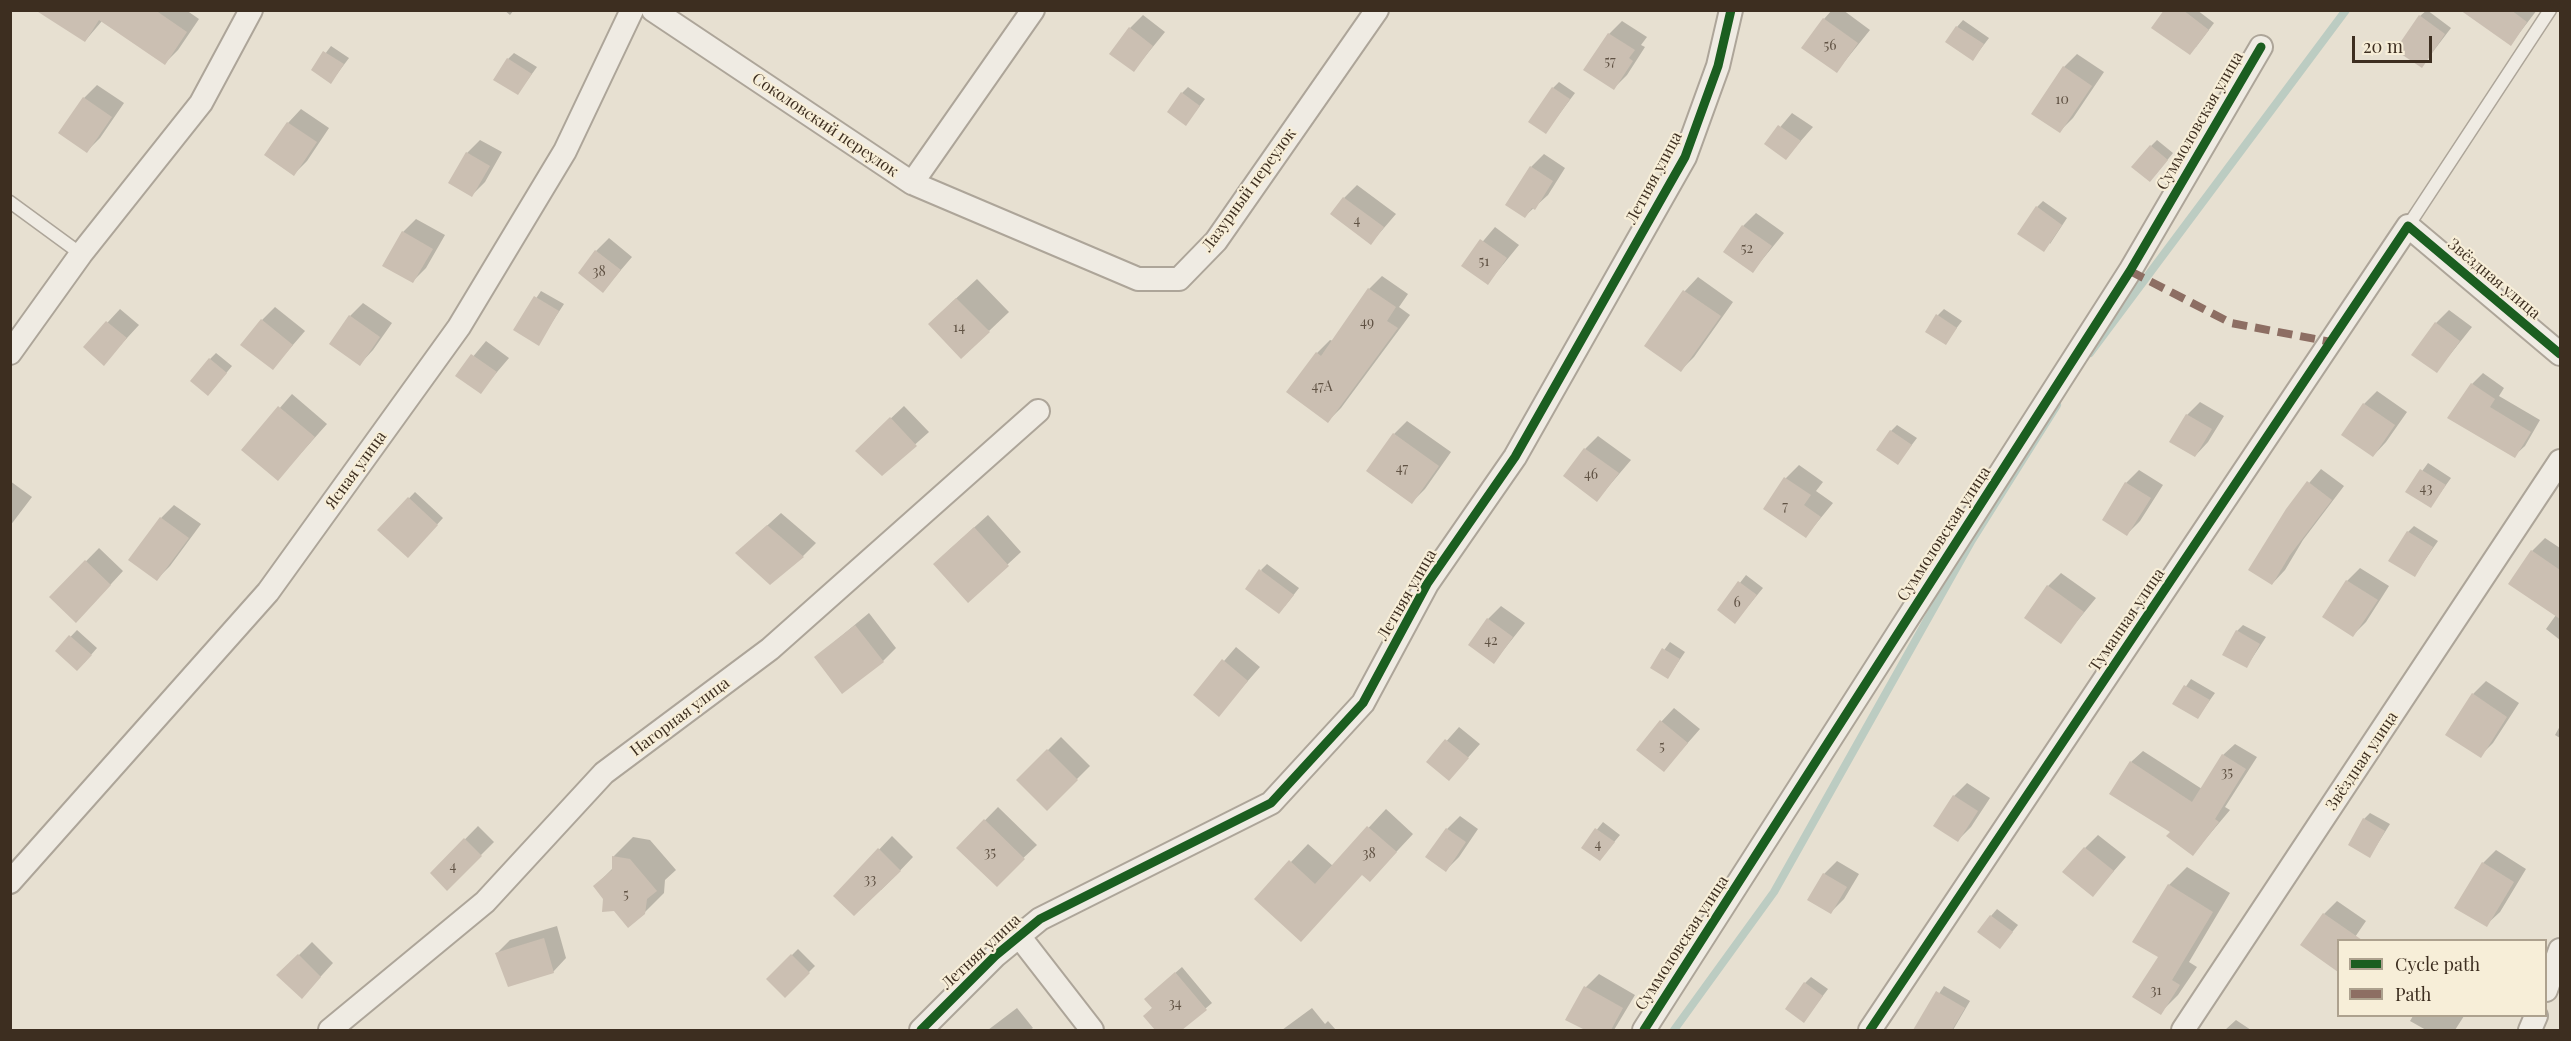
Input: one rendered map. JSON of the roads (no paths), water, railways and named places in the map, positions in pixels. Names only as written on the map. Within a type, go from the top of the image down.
[{"type":"street","name":"Ясная улица","points":[[10,882],[268,592],[459,327],[565,151],[632,10]]},
{"type":"street","name":"Соколовский переулок","points":[[653,10],[912,183],[1033,10]]},
{"type":"street","name":"Лазурный переулок","points":[[912,183],[1138,279],[1179,279],[1216,241],[1377,10]]},
{"type":"street","points":[[10,353],[81,254],[201,103],[250,11]]},
{"type":"street","name":"Летняя улица","points":[[921,1030],[994,956],[1040,919],[1271,803],[1363,703],[1427,584],[1515,457],[1685,157],[1718,66],[1729,12]]},
{"type":"street","name":"Суммоловская улица","points":[[1644,1030],[2130,271],[2261,47]]},
{"type":"street","name":"Звёздная улица","points":[[2408,226],[2560,354]]},
{"type":"street","name":"Туманная улица","points":[[1870,1030],[2408,226]]},
{"type":"street","name":"Нагорная улица","points":[[330,1030],[486,902],[604,773],[770,649],[1038,411]]},
{"type":"street","name":"Звёздная улица","points":[[2183,1030],[2560,461]]},
{"type":"street","points":[[1019,936],[1092,1030]]},
{"type":"street","points":[[2547,987],[2560,950]]},
{"type":"lane","points":[[2408,226],[2550,10]]},
{"type":"lane","points":[[10,202],[81,254]]},
{"type":"waterway","points":[[2090,353],[2346,10]]},
{"type":"waterway","points":[[1674,1030],[1774,892],[1972,540],[2057,405]]}]
